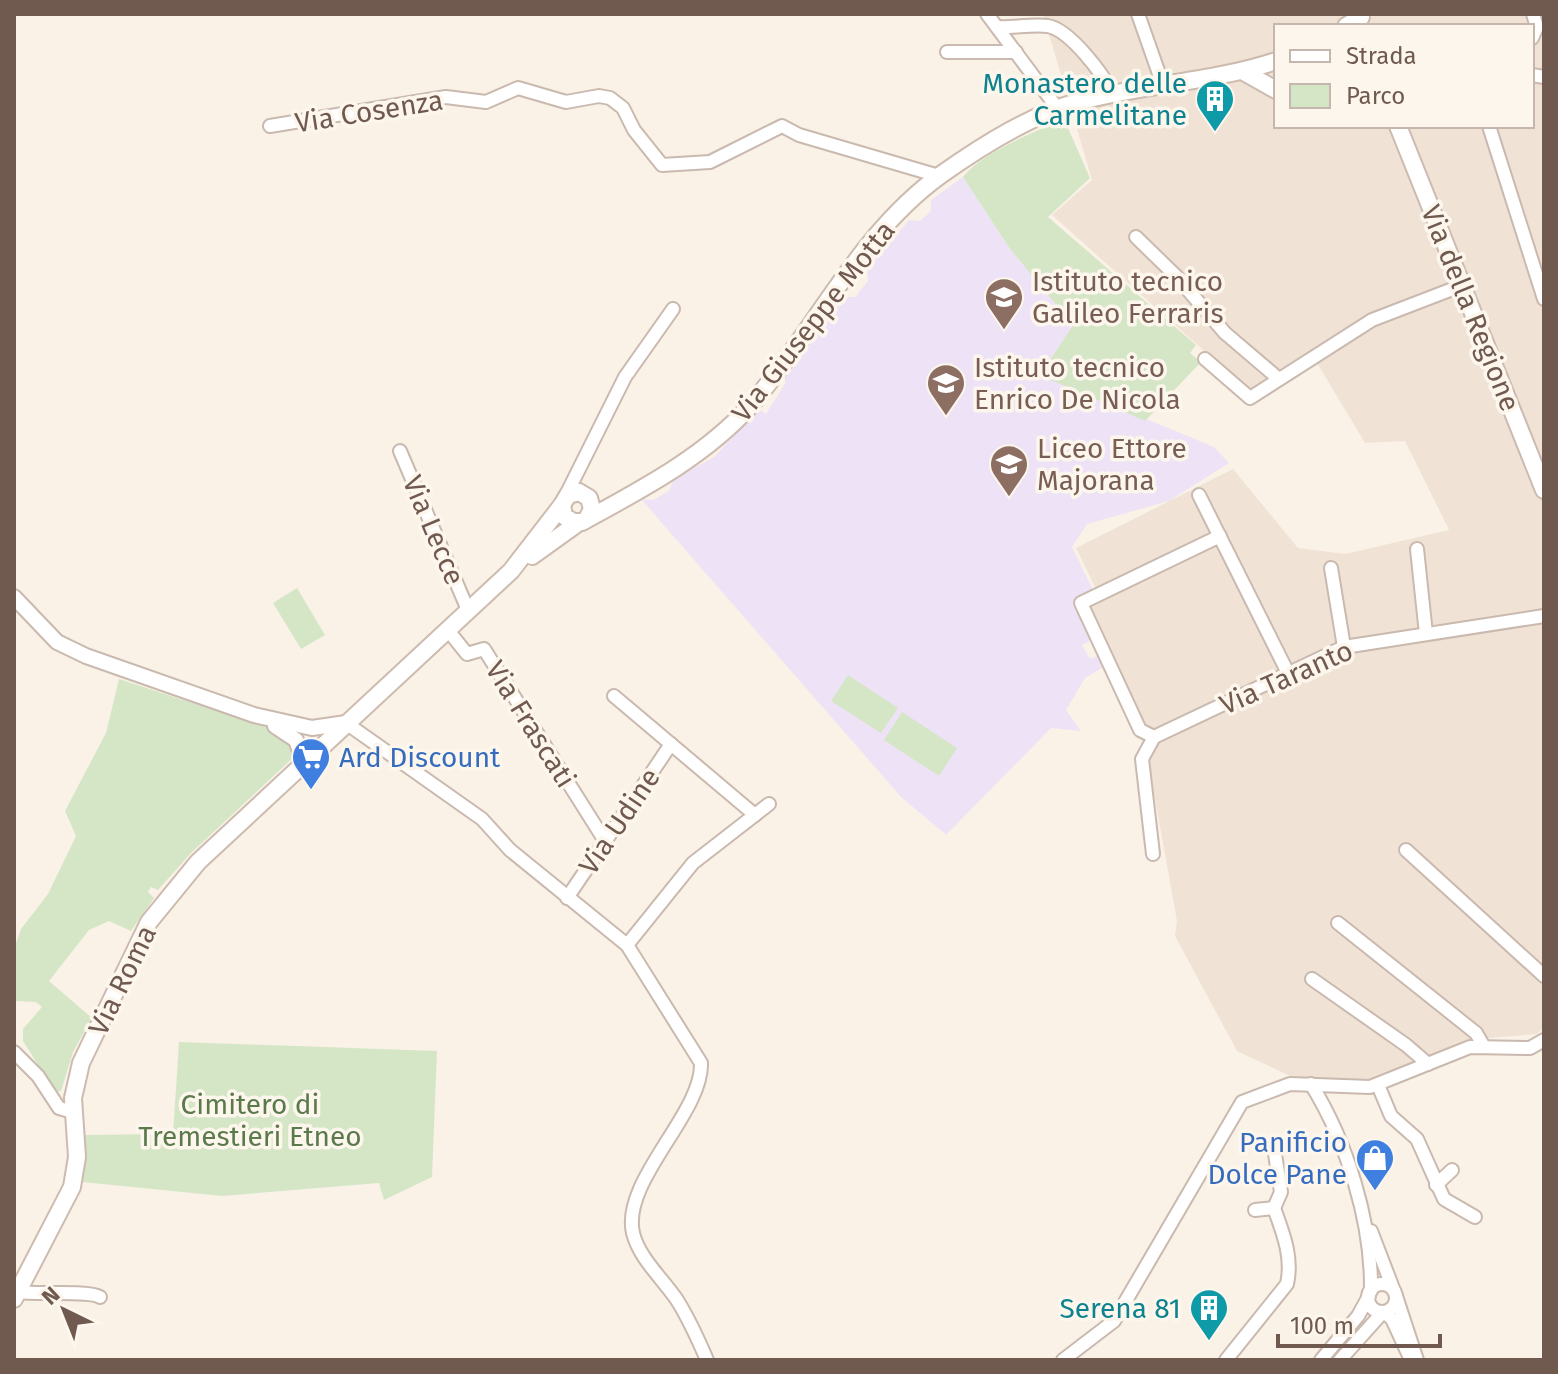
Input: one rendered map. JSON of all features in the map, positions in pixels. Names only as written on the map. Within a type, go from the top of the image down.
[{"type":"main road","name":"Via Giuseppe Motta","points":[[650,482],[711,445],[729,428],[765,386],[855,261],[887,225],[939,176],[1005,135],[1058,109],[1113,94],[1244,72],[1274,62]]},
{"type":"main road","points":[[1244,72],[1274,89]]},
{"type":"main road","name":"Via della Regione","points":[[1399,128],[1544,490]]},
{"type":"main road","points":[[511,571],[573,493],[609,500],[650,482]]},
{"type":"main road","points":[[346,723],[511,571],[582,521],[650,482]]},
{"type":"main road","points":[[582,521],[592,509],[587,496]]},
{"type":"main road","points":[[563,502],[564,516],[582,521]]},
{"type":"main road","name":"Via Roma","points":[[16,1296],[72,1187],[77,1157],[73,1112],[75,1083],[81,1063],[154,914],[198,862],[346,723]]},
{"type":"street","points":[[987,14],[1058,109]]},
{"type":"street","points":[[1138,14],[1163,85]]},
{"type":"street","points":[[1533,14],[1537,27],[1534,34]]},
{"type":"street","points":[[997,27],[1048,26],[1065,32],[1103,75],[1113,94]]},
{"type":"street","points":[[947,52],[1016,52]]},
{"type":"street","name":"Via Cosenza","points":[[270,126],[351,111],[410,106],[446,97],[486,102],[518,88],[566,102],[599,96],[610,98],[623,108],[634,130],[662,165],[710,162],[782,126],[799,135],[939,176]]},
{"type":"street","points":[[1490,128],[1544,299]]},
{"type":"street","points":[[1136,237],[1176,276],[1225,333],[1279,379]]},
{"type":"street","points":[[1205,359],[1250,398],[1372,320],[1463,285]]},
{"type":"street","points":[[563,502],[625,377],[673,309]]},
{"type":"street","name":"Via Lecce","points":[[400,451],[468,610]]},
{"type":"street","points":[[585,453],[587,496]]},
{"type":"street","points":[[1199,495],[1288,673]]},
{"type":"street","points":[[1153,854],[1142,759],[1154,737],[1140,730],[1081,603],[1220,536]]},
{"type":"street","points":[[1417,549],[1426,634]]},
{"type":"street","points":[[1331,568],[1344,647]]},
{"type":"street","points":[[14,597],[57,642],[72,651],[254,715],[287,731],[300,747],[315,751],[312,728]]},
{"type":"street","name":"Via Taranto","points":[[1154,737],[1344,647],[1544,616]]},
{"type":"street","name":"Via Frascati","points":[[447,629],[467,654],[484,649],[605,841]]},
{"type":"street","points":[[614,696],[755,815]]},
{"type":"street","points":[[254,715],[312,728],[346,723],[482,819],[510,850],[627,945],[701,1063],[694,1090],[642,1187],[631,1217],[640,1251],[691,1322],[707,1360]]},
{"type":"street","name":"Via Udine","points":[[567,898],[671,744]]},
{"type":"street","points":[[627,945],[693,863],[769,804]]},
{"type":"street","points":[[1406,850],[1544,976]]},
{"type":"street","points":[[1338,923],[1476,1033],[1483,1045]]},
{"type":"street","points":[[1312,979],[1428,1064]]},
{"type":"street","points":[[1063,1360],[1114,1321],[1235,1111],[1253,1096],[1276,1087],[1311,1084],[1359,1088],[1378,1085],[1483,1045],[1530,1048],[1544,1040]]},
{"type":"street","points":[[16,1057],[38,1076],[59,1108],[73,1112]]},
{"type":"street","points":[[1311,1084],[1332,1122],[1417,1360]]},
{"type":"street","points":[[1378,1085],[1391,1116],[1417,1139],[1444,1199],[1475,1217]]},
{"type":"street","points":[[1226,1360],[1287,1284],[1290,1269],[1288,1254],[1274,1208],[1281,1192],[1275,1154]]},
{"type":"street","points":[[1436,1185],[1452,1170]]},
{"type":"street","points":[[1255,1210],[1274,1208]]},
{"type":"street","points":[[1361,1210],[1372,1269],[1372,1307],[1392,1319],[1411,1360]]},
{"type":"street","points":[[1321,1360],[1358,1316],[1370,1293],[1382,1285],[1395,1293]]},
{"type":"street","points":[[16,1296],[89,1292],[100,1297]]},
{"type":"street","points":[[1340,1360],[1395,1304],[1395,1293]]},
{"type":"shaded area","points":[[1043,14],[1544,14],[1544,1027],[1537,1034],[1466,1040],[1388,1075],[1355,1083],[1290,1076],[1237,1051],[1175,936],[1177,921],[1145,743],[1078,600],[1097,591],[1076,548],[1233,469],[1298,548],[1345,554],[1449,530],[1405,441],[1365,443],[1317,363],[1250,392],[1052,215],[1092,180]]},
{"type":"shaded area","points":[[963,177],[1010,249],[1073,325],[1040,375],[1214,447],[1229,463],[1169,501],[1087,524],[1072,547],[1094,592],[1074,598],[1093,639],[1082,645],[1090,659],[1100,655],[1105,666],[1085,678],[1066,710],[1081,731],[1051,728],[946,835],[901,797],[641,499],[653,500],[669,491],[673,480],[714,457],[759,409],[766,414],[786,382],[784,379],[844,297],[855,297],[868,281],[867,270],[909,220],[920,221],[931,211],[931,200]]},
{"type":"green space","points":[[1064,119],[1090,178],[1048,217],[1196,345],[1190,353],[1201,362],[1145,421],[1040,375],[1073,325],[1010,249],[963,177],[995,151]]},
{"type":"green space","points":[[297,588],[325,635],[301,649],[273,603]]},
{"type":"green space","points":[[848,675],[898,708],[881,733],[831,701]]},
{"type":"green space","points":[[119,679],[266,727],[288,738],[295,756],[191,853],[158,890],[151,887],[148,892],[154,898],[131,931],[109,921],[89,930],[49,981],[92,1018],[73,1052],[61,1091],[55,1092],[23,1041],[23,1029],[42,1007],[36,1002],[16,1001],[14,949],[21,929],[48,894],[76,836],[65,811],[106,733]]},
{"type":"green space","points":[[902,712],[957,748],[939,776],[884,740]]},
{"type":"green space","name":"Cimitero di Tremestieri Etneo","points":[[179,1042],[437,1051],[432,1177],[384,1200],[379,1183],[222,1196],[82,1182],[83,1135],[173,1134]]},
{"type":"place","name":"Monastero delle Carmelitane","points":[[1215,133]]},
{"type":"place","name":"Istituto tecnico Galileo Ferraris","points":[[1004,331]]},
{"type":"place","name":"Istituto tecnico Enrico De Nicola","points":[[946,417]]},
{"type":"place","name":"Liceo Ettore Majorana","points":[[1009,498]]},
{"type":"place","name":"Ard Discount","points":[[311,791]]},
{"type":"place","name":"Panificio Dolce Pane","points":[[1375,1192]]},
{"type":"place","name":"Serena 81","points":[[1209,1342]]}]
